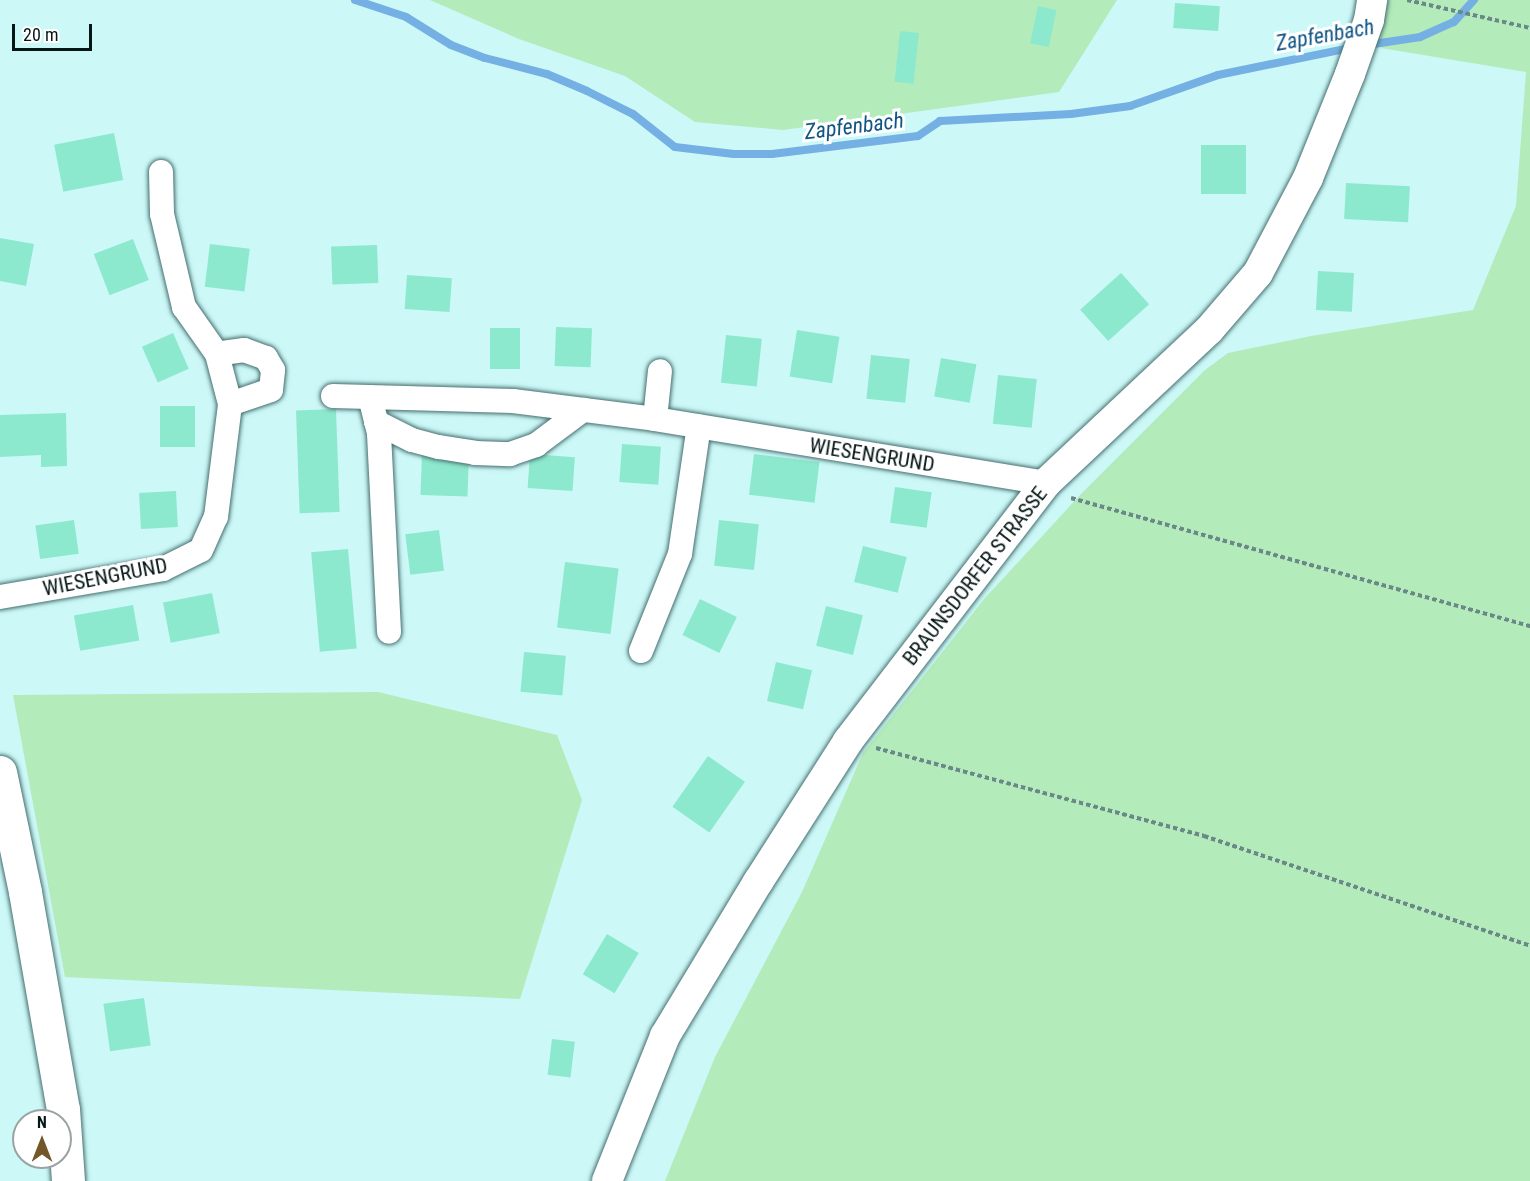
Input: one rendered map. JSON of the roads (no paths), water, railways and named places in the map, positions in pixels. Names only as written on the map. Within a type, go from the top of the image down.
[{"type":"main road","points":[[0,772],[25,892],[63,1109],[68,1181]]},
{"type":"street","name":"BRAUNSDORFER STRASSE","points":[[607,1181],[665,1036],[758,882],[848,741],[1046,483],[1209,330],[1258,273],[1308,178],[1350,74],[1371,10]]},
{"type":"street","name":"WIESENGRUND","points":[[0,597],[163,569],[201,550],[216,517],[230,404],[217,354],[184,307],[162,214],[161,172]]},
{"type":"street","points":[[217,354],[244,350],[266,357],[273,370],[271,390],[230,404]]},
{"type":"street","points":[[655,419],[660,371]]},
{"type":"street","name":"WIESENGRUND","points":[[333,396],[513,401],[655,419],[1046,483]]},
{"type":"street","points":[[370,398],[379,434],[389,632]]},
{"type":"street","points":[[376,422],[412,440],[439,447],[475,453],[510,454],[537,445],[583,410]]},
{"type":"street","points":[[641,651],[680,554],[699,426]]},
{"type":"waterway","name":"Zapfenbach","points":[[355,0],[406,17],[451,45],[485,58],[547,74],[587,91],[633,114],[675,147],[734,154],[772,154],[918,136],[940,121],[1071,114],[1130,106],[1218,75],[1354,47]]},
{"type":"waterway","name":"Zapfenbach","points":[[1367,45],[1420,37],[1454,22],[1474,0]]}]
